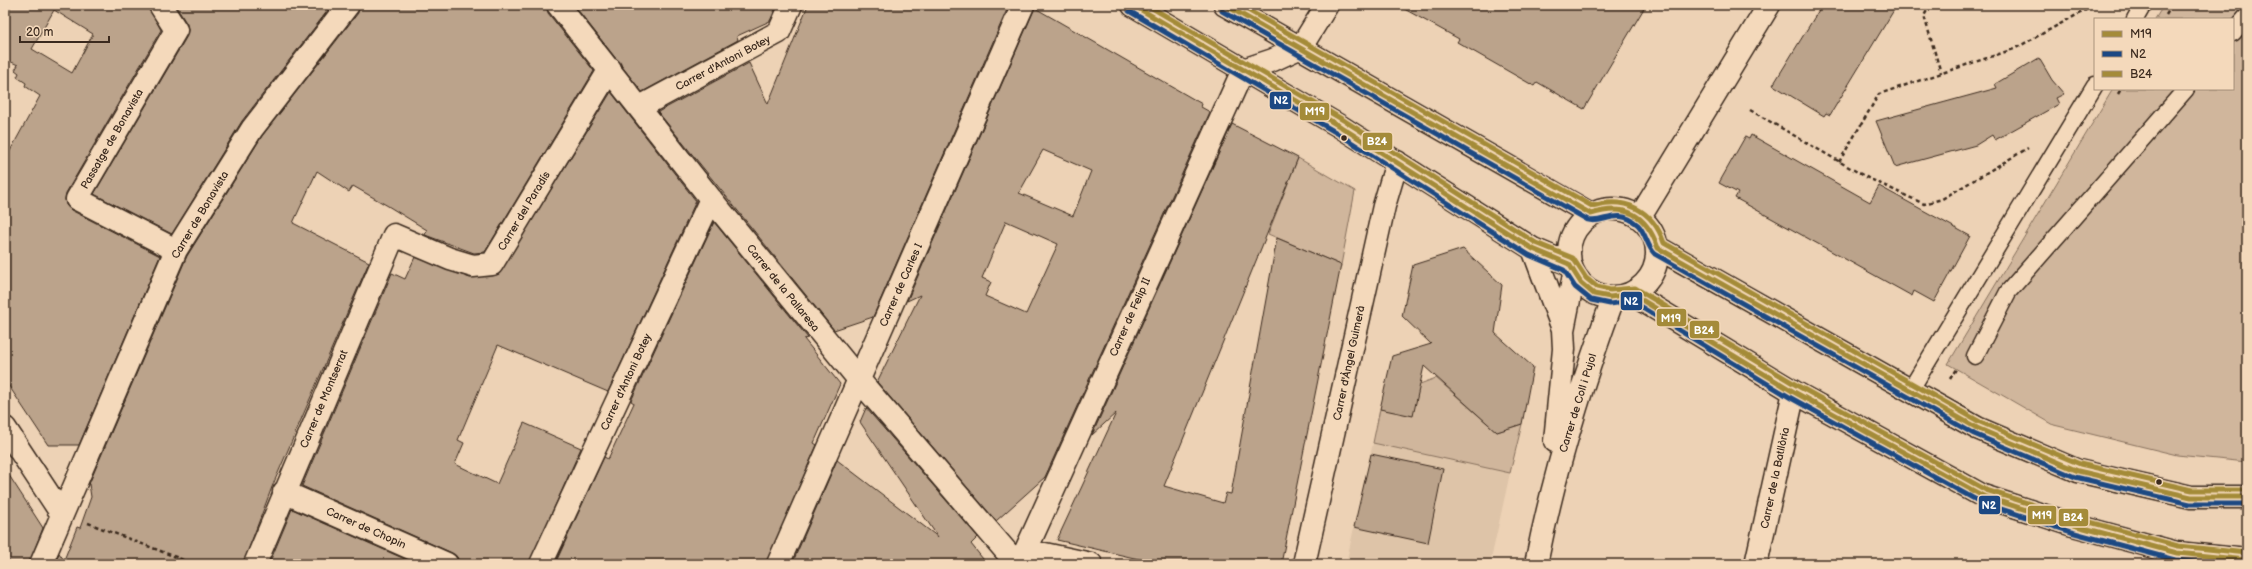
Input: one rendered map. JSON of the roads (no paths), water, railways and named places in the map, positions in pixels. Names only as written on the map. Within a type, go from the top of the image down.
[{"type":"street","name":"Passatge de Bonavista","points":[[160,5],[176,30],[77,199],[176,250]]},
{"type":"street","name":"Carrer de Bonavista","points":[[41,564],[61,513],[176,250],[252,129],[348,5]]},
{"type":"street","name":"Carrer de la Pallaresa","points":[[558,5],[640,107],[711,200],[860,381],[1020,559]]},
{"type":"street","name":"Carrer d'Antoni Botey","points":[[640,107],[779,32],[791,5]]},
{"type":"street","name":"Carrer de Carles I","points":[[778,564],[860,381],[1023,5]]},
{"type":"street","points":[[1133,5],[1397,162],[1533,249],[1572,269],[1585,289],[1599,296],[1622,297],[1984,496],[2073,525],[2177,553],[2247,560]]},
{"type":"street","points":[[1225,5],[1301,47],[1591,214]]},
{"type":"street","points":[[1243,70],[1273,60],[1301,47],[1327,5]]},
{"type":"street","points":[[1640,217],[1769,5]]},
{"type":"street","name":"Carrer del Paradís","points":[[394,235],[450,259],[473,266],[492,264],[610,69]]},
{"type":"street","name":"Carrer de Felip II","points":[[1020,559],[1243,70]]},
{"type":"street","name":"Carrer d'Àngel Guimerà","points":[[1304,564],[1384,206],[1397,162]]},
{"type":"street","name":"Carrer d'Antoni Botey","points":[[541,564],[711,200]]},
{"type":"street","points":[[1572,269],[1573,235],[1581,223],[1591,214],[1602,210],[1616,209],[1628,211],[1640,217],[1650,228],[1658,248],[1657,263],[1653,275],[1643,287],[1622,297]]},
{"type":"street","name":"Carrer de Montserrat","points":[[255,564],[284,492],[394,235]]},
{"type":"street","points":[[1658,248],[1912,389],[1977,428],[2078,471],[2191,497],[2247,497]]},
{"type":"street","name":"Carrer de Coll i Pujol","points":[[1533,249],[1563,330]]},
{"type":"street","name":"Carrer de Coll i Pujol","points":[[1536,564],[1547,508],[1559,406],[1563,330],[1572,269]]},
{"type":"street","name":"Carrer de Coll i Pujol","points":[[1547,508],[1592,356],[1622,297]]},
{"type":"street","name":"Carrer de la Batllòria","points":[[1756,564],[1794,392]]},
{"type":"street","points":[[5,428],[61,513]]},
{"type":"street","name":"Carrer de Chopin","points":[[284,492],[447,564]]},
{"type":"street","points":[[1020,559],[1091,564]]},
{"type":"lane","points":[[2136,18],[2144,5]]},
{"type":"lane","points":[[2234,32],[2247,16]]},
{"type":"lane","points":[[1912,389],[2094,87]]},
{"type":"lane","points":[[1975,356],[2008,292],[2185,90]]}]
